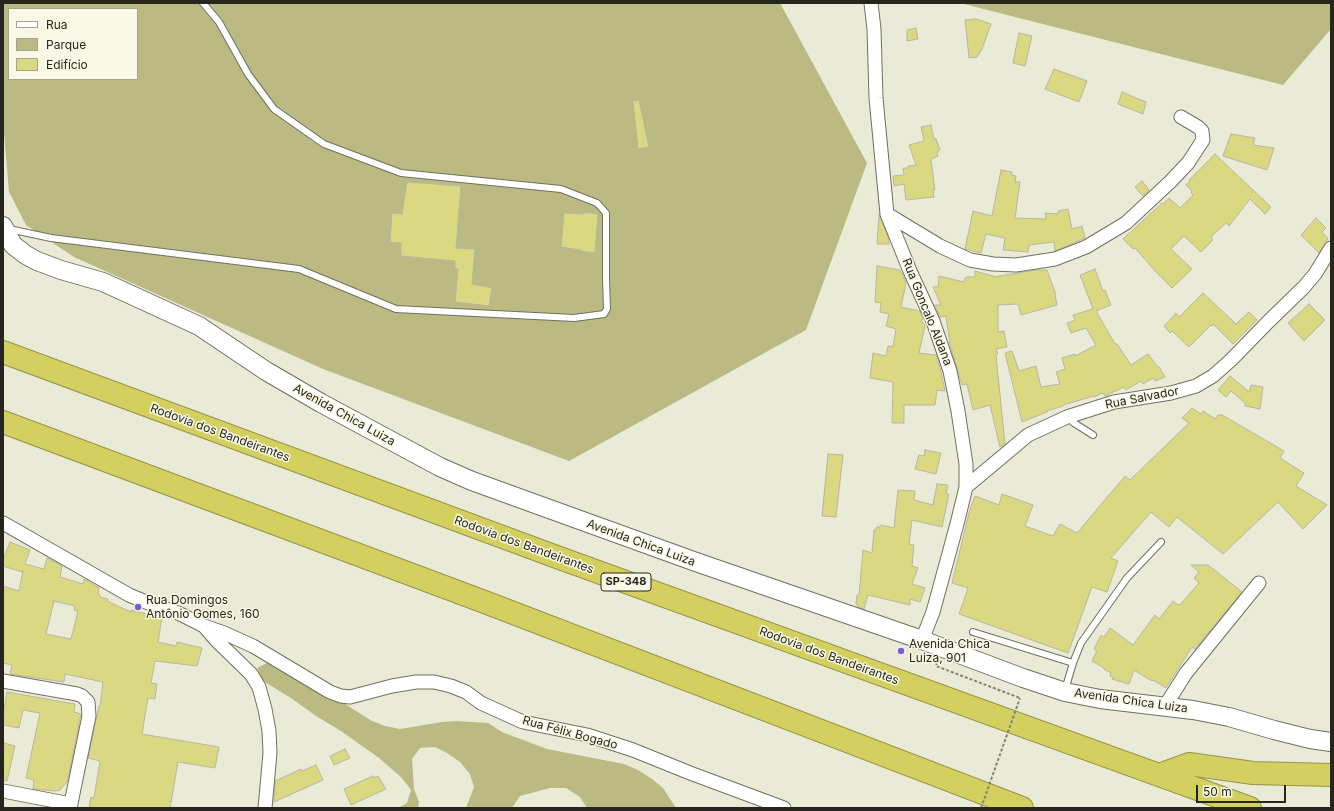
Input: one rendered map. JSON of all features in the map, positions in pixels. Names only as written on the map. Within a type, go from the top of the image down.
[{"type":"highway","name":"Rodovia dos Bandeirantes","points":[[3,352],[547,554],[1250,808]]},
{"type":"highway","points":[[3,422],[497,606],[1022,808]]},
{"type":"highway","points":[[1159,775],[1189,764],[1253,773],[1331,775]]},
{"type":"main road","name":"Avenida Chica Luiza","points":[[3,227],[14,245],[26,255],[37,261],[61,270],[104,282],[199,326],[266,371],[321,403],[452,472],[516,497],[1065,692],[1100,699],[1166,706],[1229,717],[1296,736],[1331,742]]},
{"type":"street","name":"Rua Goncalo Aldana","points":[[871,3],[874,30],[876,98],[887,214],[910,271],[933,321],[950,371],[966,464],[966,487],[933,612],[922,640]]},
{"type":"street","points":[[887,214],[940,246],[970,260],[993,264],[1016,265],[1055,259],[1086,247],[1126,223],[1188,163],[1203,140],[1202,131],[1198,127],[1180,117]]},
{"type":"street","name":"Rua Salvador","points":[[966,487],[1028,435],[1067,417],[1114,402],[1171,393],[1196,386],[1213,376],[1232,360],[1304,287],[1315,274],[1331,248]]},
{"type":"street","name":"Rua Félix Bogado","points":[[3,523],[129,595],[178,613],[204,626],[253,646],[330,692],[341,696],[350,696],[416,682],[434,682],[451,686],[466,692],[481,703],[523,722],[587,735],[633,750],[784,808]]},
{"type":"street","points":[[1166,706],[1191,668],[1259,583]]},
{"type":"street","points":[[204,626],[216,640],[251,674],[259,687],[269,731],[270,753],[265,808]]},
{"type":"street","points":[[3,681],[82,696],[88,702],[89,716],[70,806],[3,791]]},
{"type":"lane","points":[[3,227],[51,238],[299,269],[396,309],[574,318],[604,314],[608,308],[606,279],[606,213],[598,203],[561,189],[401,173],[324,144],[274,108],[248,74],[219,22],[204,3]]},
{"type":"lane","points":[[1067,417],[1093,434]]},
{"type":"lane","points":[[1065,692],[1073,663],[1081,643],[1127,578],[1161,542]]},
{"type":"lane","points":[[973,632],[1073,663]]},
{"type":"path","points":[[936,666],[1020,698],[981,808]]},
{"type":"green space","points":[[3,3],[780,3],[867,163],[806,330],[569,461],[323,369],[74,257],[26,225],[9,192],[3,122]]},
{"type":"green space","points":[[963,3],[1331,3],[1331,29],[1283,85]]},
{"type":"green space","points":[[269,662],[320,687],[372,721],[385,726],[400,729],[456,721],[488,723],[502,732],[547,749],[624,764],[638,770],[663,788],[676,808],[587,808],[580,797],[566,788],[550,788],[520,796],[512,808],[466,808],[474,787],[470,774],[460,762],[435,747],[420,748],[412,759],[414,789],[419,802],[418,808],[398,808],[407,803],[411,790],[402,778],[379,758],[341,731],[263,681],[257,668]]},
{"type":"building","points":[[976,19],[991,24],[982,49],[977,57],[969,58],[965,20]]},
{"type":"building","points":[[916,28],[918,39],[907,41],[907,30]]},
{"type":"building","points":[[1019,33],[1032,36],[1025,66],[1013,63]]},
{"type":"building","points":[[1054,69],[1087,81],[1079,102],[1045,89]]},
{"type":"building","points":[[1122,92],[1146,102],[1143,114],[1118,104]]},
{"type":"building","points":[[639,100],[649,147],[638,149],[633,101]]},
{"type":"building","points":[[931,125],[934,139],[936,139],[940,150],[937,152],[938,156],[931,159],[935,190],[933,190],[934,197],[906,200],[904,184],[894,186],[893,176],[904,175],[903,168],[916,165],[909,145],[924,141],[921,127]]},
{"type":"building","points":[[1231,134],[1255,138],[1253,145],[1274,148],[1267,170],[1223,156]]},
{"type":"building","points":[[1215,154],[1271,207],[1265,214],[1250,199],[1229,226],[1226,223],[1211,237],[1213,240],[1201,252],[1184,236],[1171,249],[1192,269],[1172,288],[1135,248],[1133,249],[1123,239],[1169,198],[1180,208],[1193,195],[1191,193],[1192,191],[1186,185],[1190,181],[1189,180]]},
{"type":"building","points":[[1001,170],[1012,172],[1011,175],[1016,176],[1015,182],[1020,182],[1015,218],[1046,219],[1045,213],[1058,214],[1058,211],[1068,209],[1072,229],[1082,226],[1085,238],[1055,251],[1054,242],[1029,245],[1028,252],[1003,250],[1005,238],[986,234],[981,253],[965,249],[973,211],[992,216]]},
{"type":"building","points":[[1142,181],[1149,190],[1143,196],[1135,187]]},
{"type":"building","points":[[407,182],[461,186],[456,248],[475,249],[472,284],[492,288],[489,306],[455,302],[458,269],[455,269],[455,261],[401,256],[401,243],[390,242],[392,213],[402,214]]},
{"type":"building","points":[[584,212],[598,214],[595,253],[561,247],[564,213],[584,214]]},
{"type":"building","points":[[879,215],[888,237],[889,244],[877,244]]},
{"type":"building","points":[[1316,218],[1326,228],[1322,232],[1328,238],[1319,253],[1301,235]]},
{"type":"building","points":[[877,266],[900,270],[906,283],[901,307],[920,311],[923,319],[921,320],[925,326],[919,353],[936,355],[945,391],[937,390],[935,405],[904,405],[904,423],[892,423],[893,382],[870,378],[873,353],[886,356],[888,346],[893,347],[896,329],[886,326],[889,314],[880,312],[881,303],[875,302]]},
{"type":"building","points":[[1095,269],[1103,291],[1105,290],[1111,305],[1096,311],[1115,344],[1117,344],[1131,365],[1148,354],[1165,377],[1155,381],[1153,378],[1143,384],[1141,381],[1126,390],[1124,387],[1105,396],[1103,393],[1094,397],[1063,405],[1022,422],[1005,353],[1012,351],[1019,371],[1036,366],[1041,387],[1060,384],[1056,372],[1065,369],[1062,358],[1075,354],[1075,356],[1096,345],[1086,328],[1071,333],[1067,323],[1075,320],[1073,315],[1093,309],[1080,275]]},
{"type":"building","points":[[1036,270],[1047,270],[1056,295],[1057,305],[1021,315],[1018,304],[998,305],[998,332],[1004,331],[1007,347],[996,349],[998,354],[996,355],[1005,444],[1000,447],[990,405],[973,410],[967,384],[962,385],[950,344],[946,316],[940,317],[935,305],[941,305],[933,287],[938,287],[939,276],[964,282],[966,277],[975,277],[975,271],[993,277]]},
{"type":"building","points":[[1203,293],[1236,324],[1249,312],[1257,320],[1233,344],[1213,324],[1189,347],[1172,331],[1170,333],[1164,326],[1176,313],[1179,317]]},
{"type":"building","points":[[1309,304],[1325,320],[1304,341],[1288,323]]},
{"type":"building","points":[[1230,376],[1249,392],[1251,385],[1263,387],[1260,409],[1245,406],[1245,403],[1231,391],[1226,397],[1218,390]]},
{"type":"building","points":[[1192,408],[1201,414],[1203,411],[1215,419],[1218,415],[1222,415],[1284,451],[1280,458],[1304,473],[1296,486],[1327,505],[1303,529],[1278,502],[1223,554],[1177,517],[1169,527],[1151,512],[1111,558],[1118,561],[1107,592],[1092,587],[1068,653],[959,614],[968,588],[952,583],[970,509],[975,496],[999,505],[1002,494],[1033,505],[1025,526],[1053,536],[1060,524],[1077,533],[1125,476],[1130,480],[1189,423],[1182,418]]},
{"type":"building","points":[[925,450],[941,453],[936,474],[915,469],[919,455],[924,456]]},
{"type":"building","points":[[828,454],[843,455],[836,517],[822,516]]},
{"type":"building","points":[[937,484],[948,485],[946,494],[949,494],[942,527],[912,520],[909,544],[914,545],[912,566],[918,568],[912,584],[925,588],[920,602],[910,599],[910,605],[868,595],[864,609],[858,607],[856,604],[857,595],[859,595],[863,550],[872,553],[874,530],[877,527],[880,527],[881,525],[894,528],[898,490],[915,491],[914,500],[933,505]]},
{"type":"building","points":[[10,542],[30,550],[25,564],[44,569],[47,558],[62,566],[60,577],[83,584],[84,579],[99,588],[98,594],[100,597],[108,599],[107,601],[131,612],[131,610],[162,618],[158,642],[176,646],[177,642],[202,648],[197,666],[155,661],[151,683],[157,684],[155,699],[148,698],[142,734],[219,747],[215,768],[178,762],[170,808],[89,808],[91,797],[94,798],[100,761],[88,758],[99,706],[100,707],[103,682],[65,674],[64,682],[10,674],[12,665],[3,663],[3,586],[19,591],[23,571],[22,572],[3,566],[3,560]],"holes":[[[54,601],[75,606],[74,610],[78,611],[71,639],[46,634]]]},
{"type":"building","points":[[1191,565],[1208,565],[1242,592],[1195,649],[1192,647],[1166,688],[1134,670],[1129,684],[1112,679],[1113,678],[1110,676],[1111,673],[1092,661],[1097,651],[1094,649],[1101,635],[1104,637],[1110,628],[1133,645],[1155,615],[1159,619],[1173,601],[1180,605],[1199,583],[1194,578],[1199,572]]},
{"type":"building","points":[[7,692],[75,704],[74,712],[81,714],[67,782],[60,790],[33,789],[34,780],[26,778],[40,713],[23,710],[19,728],[3,725],[3,715]]},
{"type":"building","points":[[4,743],[15,746],[7,781],[3,780]]},
{"type":"building","points":[[345,749],[350,758],[334,765],[330,756]]},
{"type":"building","points":[[316,765],[323,780],[274,802],[275,781],[301,769],[302,771]]},
{"type":"building","points":[[373,776],[373,778],[378,776],[386,789],[351,805],[344,789]]},
{"type":"place","name":"Rua Domingos Antônio Gomes, 160","points":[[138,607]]},
{"type":"place","name":"Avenida Chica Luiza, 901","points":[[901,651]]}]
